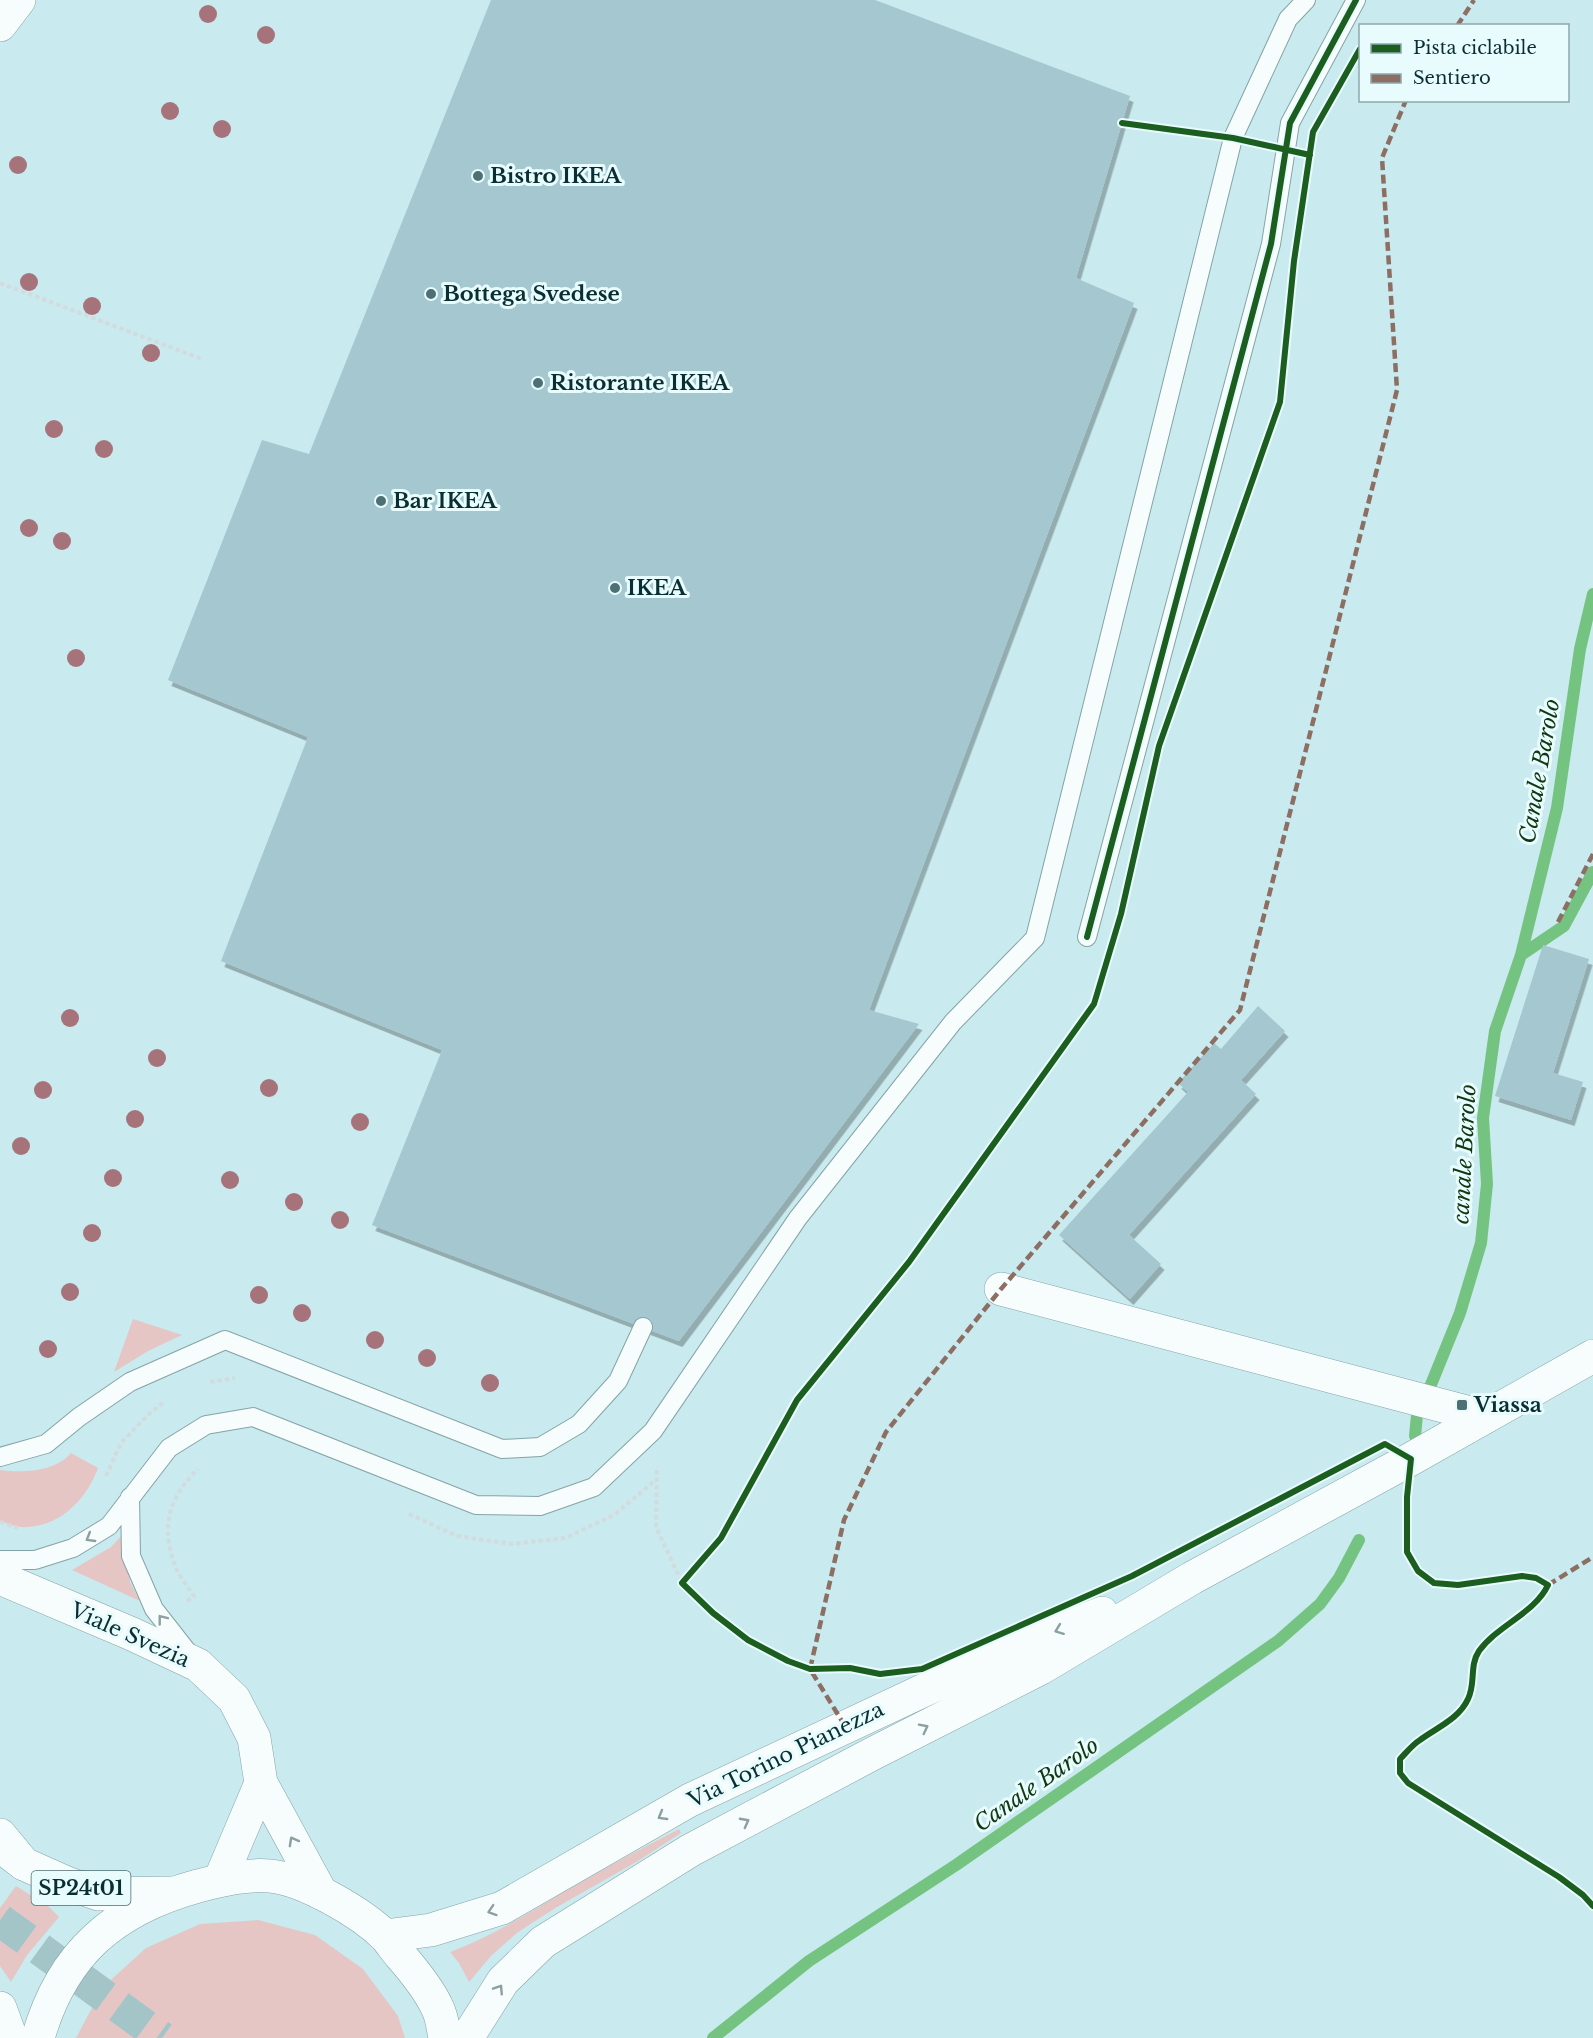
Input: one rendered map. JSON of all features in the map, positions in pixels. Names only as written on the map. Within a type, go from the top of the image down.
[{"type":"main road","points":[[0,25],[19,0]]},
{"type":"main road","points":[[1002,1289],[1485,1417]]},
{"type":"main road","name":"Via Torino Pianezza","points":[[467,2038],[503,1981],[543,1942],[691,1850],[1041,1668],[1192,1578],[1593,1356]]},
{"type":"main road","name":"Viale Svezia","points":[[0,1578],[132,1634],[198,1665],[234,1699],[254,1738],[261,1783],[321,1893]]},
{"type":"main road","name":"Via Torino Pianezza","points":[[385,1936],[431,1930],[502,1908],[690,1800],[762,1765],[1018,1646],[1192,1578]]},
{"type":"main road","points":[[220,1880],[261,1783]]},
{"type":"main road","points":[[0,1835],[12,1855]]},
{"type":"main road","name":"SP24t01","points":[[12,1855],[69,1884],[99,1894],[173,1893]]},
{"type":"main road","points":[[38,2038],[44,2016],[58,1984],[100,1934],[122,1917],[173,1893],[220,1880],[245,1876],[272,1876],[321,1893],[385,1936],[418,1977],[438,2008],[445,2038]]},
{"type":"main road","points":[[0,2008],[11,2038]]},
{"type":"lane","points":[[0,1560],[35,1560],[74,1548],[109,1526],[169,1448],[206,1425],[253,1417],[476,1504],[540,1506],[594,1487],[653,1431],[798,1218],[954,1022],[1035,938],[1233,138],[1288,19],[1306,0]]},
{"type":"lane","points":[[1087,937],[1271,244],[1290,123],[1356,0]]},
{"type":"lane","points":[[0,1457],[46,1444],[79,1417],[130,1382],[225,1340],[502,1449],[540,1448],[579,1424],[618,1382],[643,1328]]},
{"type":"lane","points":[[130,1497],[131,1556],[154,1609],[198,1665]]},
{"type":"path","points":[[0,282],[202,359]]},
{"type":"path","points":[[207,1382],[236,1378]]},
{"type":"path","points":[[102,1486],[121,1443],[151,1412],[170,1398]]},
{"type":"path","points":[[653,1431],[658,1478],[656,1527],[682,1583],[690,1591]]},
{"type":"path","points":[[164,1621],[194,1596],[177,1569],[168,1526],[174,1497],[185,1481],[200,1466]]},
{"type":"path","points":[[0,1522],[19,1528]]},
{"type":"path","points":[[682,1583],[690,1574]]},
{"type":"shaded area","points":[[133,1319],[182,1335],[148,1351],[114,1372]]},
{"type":"shaded area","points":[[71,1453],[98,1468],[87,1490],[72,1508],[52,1521],[40,1525],[21,1527],[0,1521],[0,1470],[28,1471],[48,1468]]},
{"type":"shaded area","points":[[122,1535],[130,1582],[140,1601],[72,1570],[111,1547]]},
{"type":"shaded area","points":[[679,1829],[681,1833],[638,1861],[518,1932],[491,1956],[469,1982],[450,1952],[526,1915],[596,1873]]},
{"type":"shaded area","points":[[16,1886],[48,1906],[59,1917],[27,1955],[11,1982],[0,1966],[0,1908]]},
{"type":"shaded area","points":[[258,1920],[315,1935],[363,1969],[398,2016],[405,2038],[76,2038],[103,1987],[146,1948],[200,1924]]},
{"type":"building","name":"IKEA","points":[[491,0],[875,0],[1130,96],[1076,278],[1134,303],[869,1010],[919,1024],[679,1341],[372,1225],[442,1050],[221,961],[308,737],[168,680],[262,440],[309,454]]},
{"type":"building","points":[[1543,945],[1589,959],[1553,1073],[1583,1082],[1571,1120],[1495,1096]]},
{"type":"building","points":[[1258,1006],[1285,1031],[1241,1080],[1256,1094],[1129,1235],[1161,1264],[1130,1299],[1059,1235],[1188,1092],[1178,1083],[1214,1043],[1221,1049]]},
{"type":"waterway","name":"canale Barolo","points":[[1430,1387],[1460,1313],[1481,1243],[1487,1184],[1483,1118],[1495,1031],[1521,955],[1557,808],[1580,649],[1593,594]]},
{"type":"waterway","points":[[1521,955],[1564,926],[1593,872]]},
{"type":"waterway","name":"Canale Barolo","points":[[1415,1436],[1417,1415]]},
{"type":"waterway","name":"Canale Barolo","points":[[713,2038],[809,1961],[956,1865],[1278,1641],[1320,1604],[1339,1578],[1359,1540]]},
{"type":"tunnel","points":[[0,1920],[162,2038]]},
{"type":"marked path","points":[[1458,24],[1474,0]]},
{"type":"marked path","points":[[845,1726],[810,1669],[844,1520],[886,1432],[1001,1289],[1240,1010],[1397,390],[1382,158],[1405,102]]},
{"type":"marked path","points":[[1558,922],[1593,854]]},
{"type":"marked path","points":[[1548,1585],[1593,1557]]},
{"type":"cycle path","points":[[1087,937],[1271,244],[1290,123],[1356,0]]},
{"type":"cycle path","points":[[1359,51],[1313,132],[1294,261],[1280,402],[1159,746],[1121,914],[1094,1004],[909,1262],[797,1400],[721,1538],[682,1583],[713,1613],[748,1640],[788,1661],[810,1669],[850,1668],[880,1674],[922,1669],[1132,1576],[1385,1444],[1411,1459],[1407,1497],[1407,1552],[1418,1571],[1434,1583],[1458,1585],[1522,1576],[1536,1578],[1548,1585],[1534,1603],[1479,1651],[1474,1663],[1472,1687],[1464,1706],[1453,1718],[1409,1749],[1400,1759],[1400,1773],[1408,1783],[1559,1877],[1583,1895],[1593,1906]]},
{"type":"cycle path","points":[[1122,123],[1233,138],[1310,155]]},
{"type":"place","name":"Bistro IKEA","points":[[478,176]]},
{"type":"place","name":"Bottega Svedese","points":[[431,294]]},
{"type":"place","name":"Ristorante IKEA","points":[[538,383]]},
{"type":"place","name":"Bar IKEA","points":[[381,501]]},
{"type":"place","name":"IKEA","points":[[615,588]]},
{"type":"place","name":"Viassa","points":[[1462,1405]]}]
